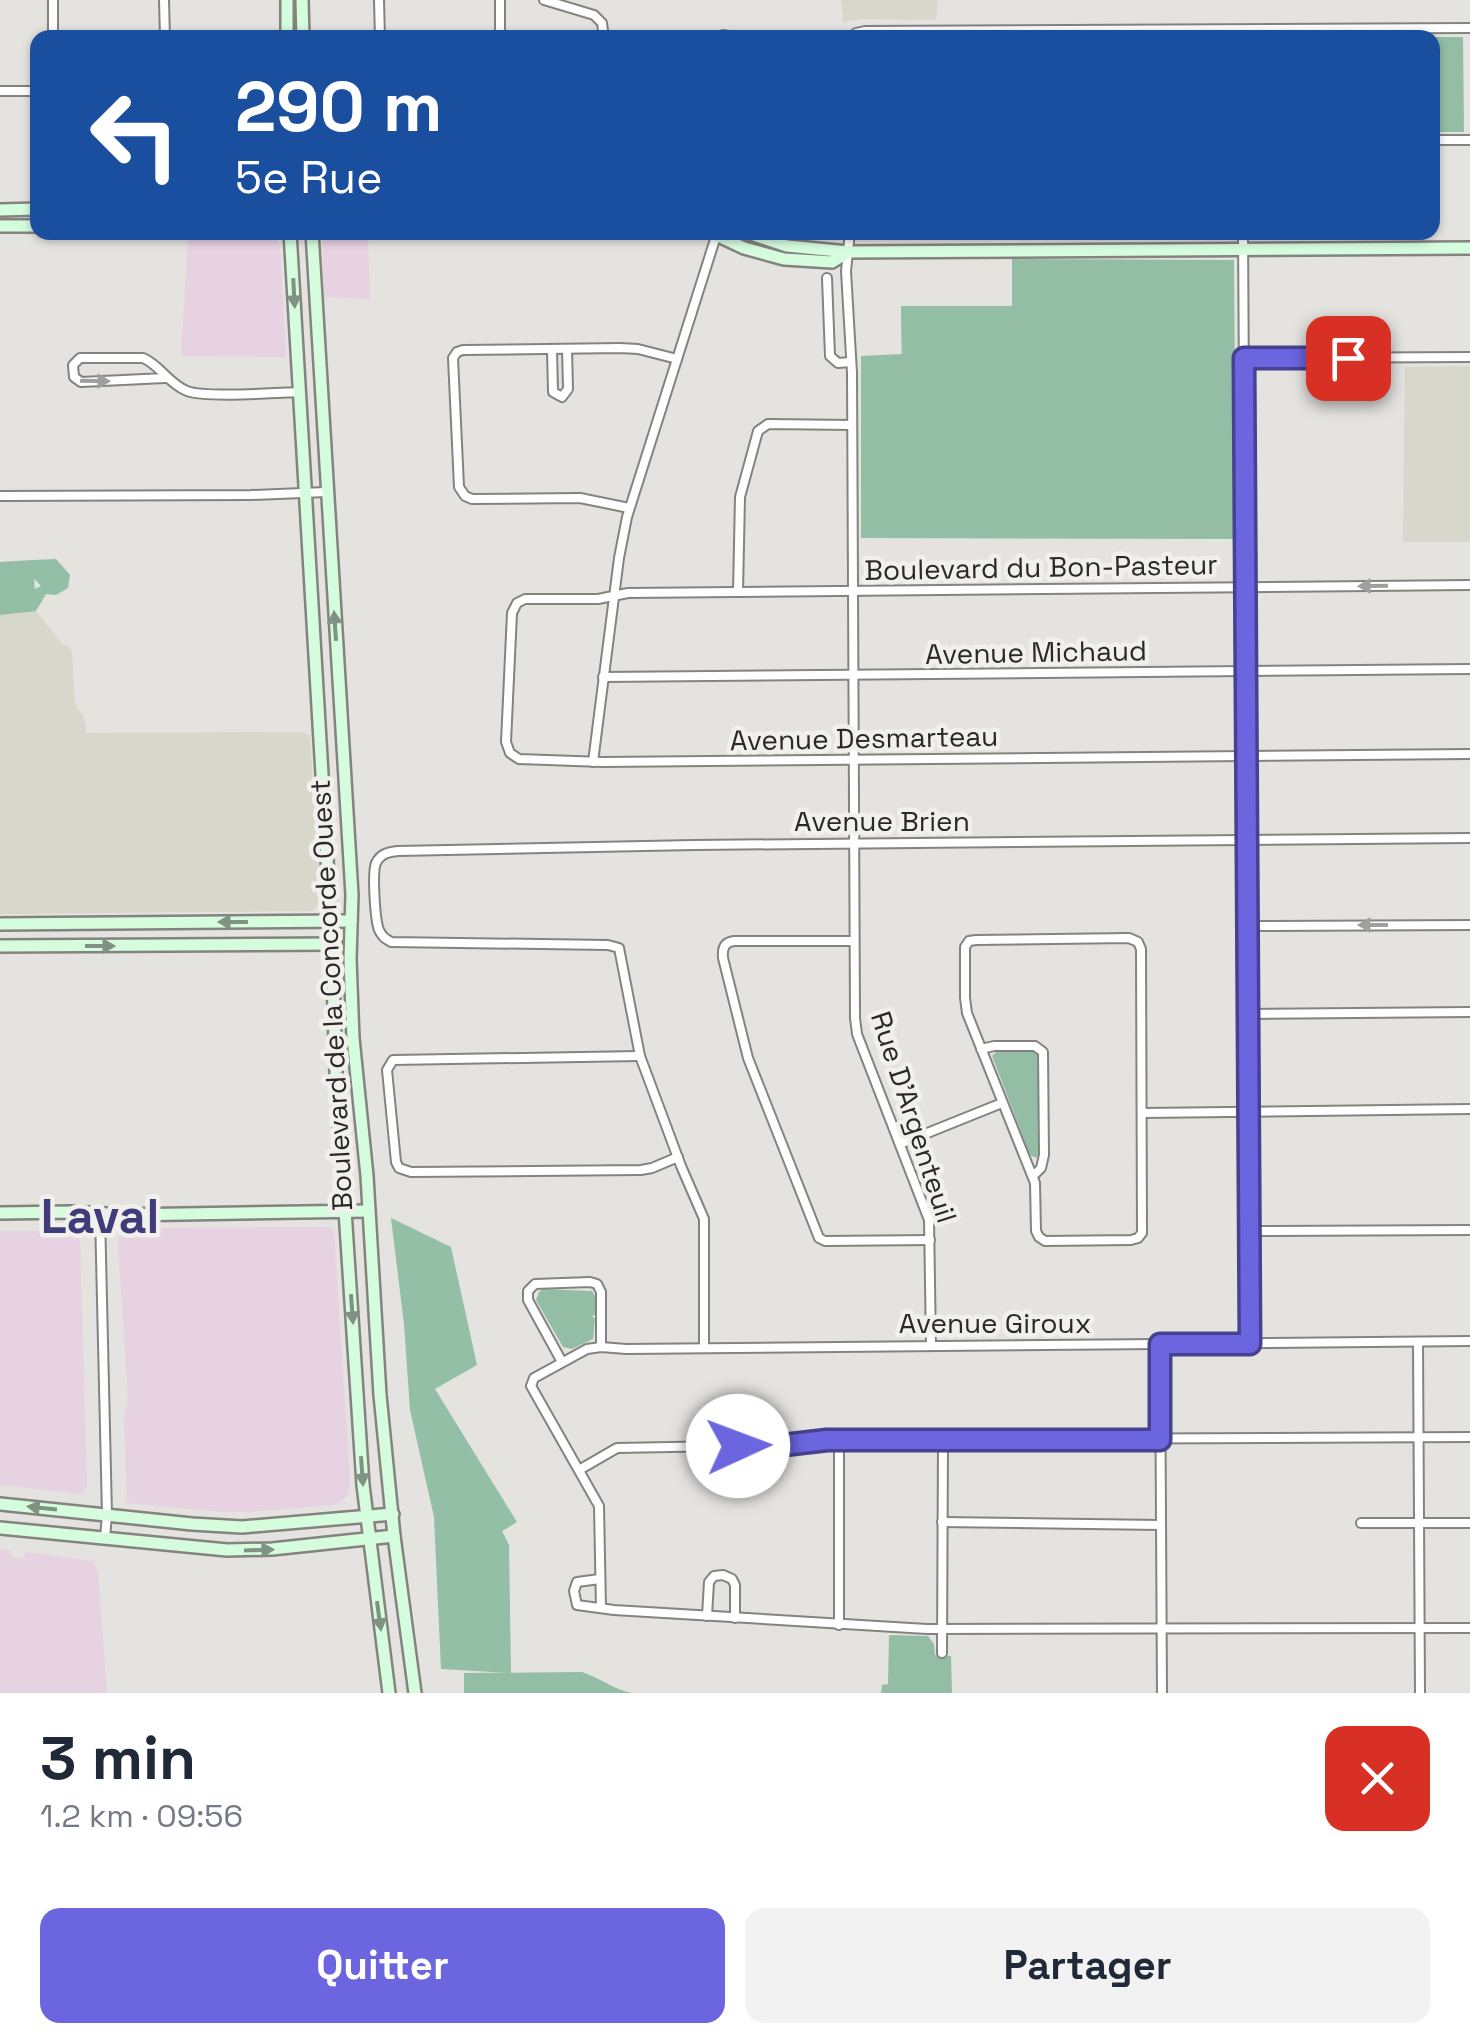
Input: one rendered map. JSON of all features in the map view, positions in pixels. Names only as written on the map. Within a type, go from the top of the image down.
[{"type":"street","points":[[53,0],[54,30]]},
{"type":"street","points":[[164,0],[165,30]]},
{"type":"street","points":[[287,0],[287,30]]},
{"type":"street","points":[[302,0],[303,30]]},
{"type":"street","points":[[379,0],[380,30]]},
{"type":"street","points":[[500,0],[500,30]]},
{"type":"street","points":[[544,0],[594,14],[603,30]]},
{"type":"street","points":[[1394,30],[1470,28]]},
{"type":"street","points":[[0,92],[30,91]]},
{"type":"street","points":[[1440,140],[1470,140]]},
{"type":"street","points":[[0,210],[30,209]]},
{"type":"street","points":[[0,226],[30,226]]},
{"type":"street","name":"Boulevard de la Concorde Ouest","points":[[290,240],[345,1212],[366,1516],[389,1693]]},
{"type":"street","name":"Boulevard de la Concorde Ouest","points":[[312,240],[348,826],[353,1038],[366,1164],[380,1395],[394,1536],[416,1693]]},
{"type":"street","points":[[593,762],[620,548],[629,508],[713,240]]},
{"type":"street","points":[[730,240],[757,252],[791,260],[832,262],[848,252]]},
{"type":"street","points":[[768,240],[786,246],[848,252],[1470,248]]},
{"type":"street","name":"Rue D'Argenteuil","points":[[849,240],[846,272],[852,425],[855,1018],[857,1034],[927,1213],[931,1346]]},
{"type":"street","points":[[1243,240],[1250,1344]]},
{"type":"street","points":[[827,278],[830,356],[836,362],[851,362]]},
{"type":"street","points":[[629,508],[580,498],[472,499],[461,492],[454,356],[463,350],[567,348],[638,349],[676,359]]},
{"type":"street","points":[[552,349],[553,392],[562,397],[568,389],[567,348]]},
{"type":"street","points":[[1244,358],[1470,357]]},
{"type":"street","points":[[165,378],[81,382],[74,377],[72,365],[80,358],[143,358],[165,378],[192,393],[299,392]]},
{"type":"street","points":[[738,592],[740,497],[756,433],[768,424],[852,425]]},
{"type":"street","points":[[0,496],[326,492]]},
{"type":"street","name":"Boulevard du Bon-Pasteur","points":[[614,596],[628,592],[1470,586]]},
{"type":"street","name":"Avenue Desmarteau","points":[[614,596],[525,599],[517,603],[512,614],[506,742],[514,756],[593,762],[1470,754]]},
{"type":"street","name":"Avenue Michaud","points":[[603,676],[1470,669]]},
{"type":"street","name":"Avenue Brien","points":[[640,1056],[617,946],[396,943],[385,939],[378,924],[378,859],[390,852],[678,845],[1470,838]]},
{"type":"street","points":[[0,924],[351,921]]},
{"type":"street","points":[[1247,926],[1470,925]]},
{"type":"street","points":[[1134,939],[1141,949],[1143,1228],[1138,1238],[1041,1239],[1036,1231],[1036,1185],[981,1049],[964,998],[964,952],[969,942],[1134,939]]},
{"type":"street","points":[[854,941],[727,942],[722,954],[742,1040],[819,1238],[930,1240]]},
{"type":"street","points":[[0,946],[350,944]]},
{"type":"street","points":[[1247,1014],[1470,1012]]},
{"type":"street","points":[[981,1049],[1035,1046],[1043,1052],[1044,1155],[1039,1171],[1032,1176]]},
{"type":"street","points":[[678,1158],[642,1170],[403,1170],[395,1156],[388,1070],[397,1059],[640,1056],[704,1219],[704,1348]]},
{"type":"street","points":[[900,1144],[1002,1103]]},
{"type":"street","points":[[1143,1113],[1470,1109]]},
{"type":"street","points":[[0,1213],[368,1210]]},
{"type":"street","points":[[100,1214],[105,1538]]},
{"type":"street","points":[[1249,1231],[1470,1230]]},
{"type":"street","points":[[562,1362],[528,1300],[530,1289],[538,1283],[590,1282],[598,1286],[601,1347]]},
{"type":"street","name":"Avenue Giroux","points":[[578,1470],[531,1384],[534,1378],[587,1349],[1470,1341]]},
{"type":"street","points":[[1418,1342],[1420,1693]]},
{"type":"street","points":[[1160,1344],[1162,1693]]},
{"type":"street","points":[[601,1608],[599,1506],[578,1470],[617,1448],[840,1440],[1470,1436]]},
{"type":"street","points":[[839,1626],[840,1440]]},
{"type":"street","points":[[942,1441],[942,1652]]},
{"type":"street","points":[[698,1447],[703,1468],[730,1470],[738,1464],[738,1446]]},
{"type":"street","points":[[0,1504],[239,1527],[393,1514]]},
{"type":"street","points":[[942,1522],[1161,1525]]},
{"type":"street","points":[[1361,1524],[1470,1523]]},
{"type":"street","points":[[0,1528],[240,1550],[394,1536]]},
{"type":"street","points":[[707,1616],[709,1582],[714,1576],[723,1575],[735,1584],[734,1618]]},
{"type":"street","points":[[600,1579],[575,1584],[576,1603],[839,1626],[942,1630],[1470,1628]]},
{"type":"shaded area","points":[[841,0],[938,0],[936,20],[843,22]]},
{"type":"shaded area","points":[[188,240],[277,240],[286,357],[181,356]]},
{"type":"shaded area","points":[[322,240],[368,240],[370,299],[324,297]]},
{"type":"shaded area","points":[[1470,366],[1470,542],[1403,542],[1405,367]]},
{"type":"shaded area","points":[[36,611],[72,652],[75,703],[85,720],[86,733],[303,732],[310,736],[320,901],[313,911],[0,914],[0,615]]},
{"type":"shaded area","points":[[325,1227],[334,1233],[348,1495],[336,1505],[248,1512],[127,1503],[124,1414],[128,1398],[120,1233],[130,1228]]},
{"type":"shaded area","points":[[69,1230],[80,1240],[87,1486],[82,1494],[0,1485],[0,1231]]},
{"type":"shaded area","points":[[0,1549],[23,1559],[25,1552],[93,1561],[98,1573],[107,1693],[0,1693]]},
{"type":"green space","points":[[1440,37],[1463,37],[1464,132],[1440,132]]},
{"type":"green space","points":[[1012,259],[1234,260],[1236,539],[861,538],[861,356],[902,354],[901,306],[1012,306]]},
{"type":"green space","points":[[901,306],[1012,306],[1012,356],[991,358],[990,414],[995,417],[993,424],[1040,424],[1046,429],[1048,443],[1057,452],[1056,532],[1067,533],[1067,538],[861,538],[861,395],[870,388],[880,387],[887,396],[887,404],[878,415],[885,434],[885,466],[877,482],[884,505],[879,515],[883,522],[900,525],[956,514],[971,521],[987,490],[974,483],[989,448],[991,424],[974,415],[955,414],[966,388],[956,375],[929,380],[899,375],[887,381],[878,375],[877,365],[902,363]]},
{"type":"green space","points":[[56,559],[70,575],[68,588],[56,595],[46,594],[36,611],[15,613],[7,606],[0,576],[18,576],[15,582],[24,594],[41,586],[28,572],[33,560]]},
{"type":"green space","points":[[33,560],[36,611],[0,615],[0,562]]},
{"type":"green space","points":[[1034,1050],[1039,1055],[1040,1153],[1036,1158],[1030,1155],[992,1056],[997,1051]]},
{"type":"green space","points":[[391,1218],[451,1247],[477,1365],[435,1389],[517,1522],[502,1531],[509,1545],[511,1673],[441,1669],[434,1517],[410,1410]]},
{"type":"green space","points":[[543,1289],[592,1291],[593,1339],[572,1349],[563,1347],[536,1300]]},
{"type":"green space","points":[[889,1635],[928,1636],[935,1655],[951,1656],[952,1693],[881,1693],[882,1685],[888,1684]]},
{"type":"green space","points":[[582,1672],[632,1693],[464,1693],[464,1673]]},
{"type":"district","name":"Laval","points":[[100,1216]]},
{"type":"route","points":[[738,1446],[827,1440],[1160,1440],[1160,1344],[1250,1344],[1244,358],[1348,358]]}]
